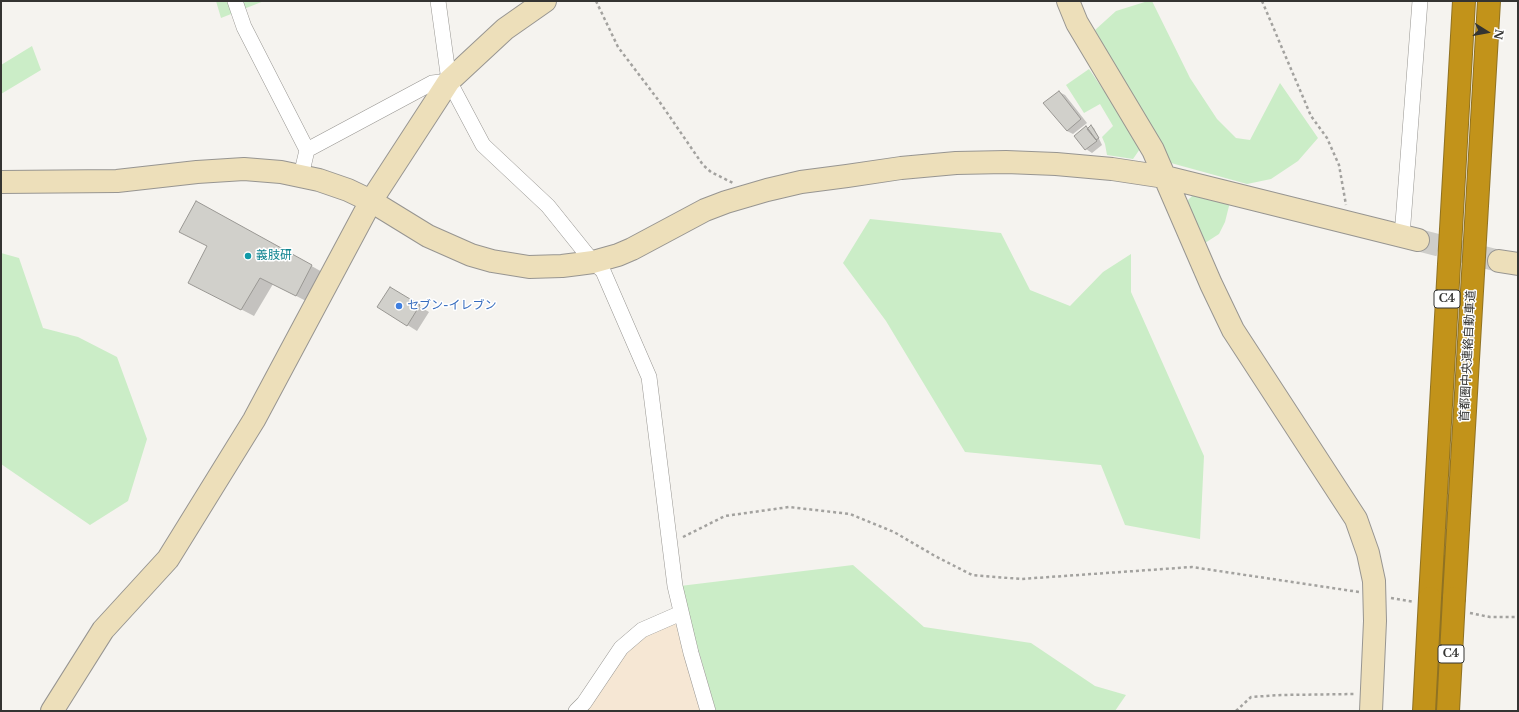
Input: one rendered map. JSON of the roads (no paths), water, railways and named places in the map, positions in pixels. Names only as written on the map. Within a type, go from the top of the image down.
[{"type":"highway","name":"首都圏中央連絡自動車道","points":[[1424,711],[1464,1]]},
{"type":"highway","name":"首都圏中央連絡自動車道","points":[[1448,711],[1489,1]]},
{"type":"street","points":[[235,1],[244,27],[307,150],[302,176]]},
{"type":"street","points":[[438,1],[449,81],[483,145],[548,206],[593,262],[603,271],[649,377],[675,586],[708,711]]},
{"type":"street","points":[[52,711],[103,630],[168,560],[254,420],[371,201],[449,81],[505,29],[545,1]]},
{"type":"street","points":[[1068,1],[1078,23],[1153,150],[1166,177],[1210,284],[1233,330],[1356,520],[1368,553],[1374,581],[1375,621],[1371,702]]},
{"type":"street","points":[[1,182],[117,181],[244,169],[281,172],[302,176],[337,186],[371,201],[428,236],[471,255],[492,261],[529,267],[562,266],[593,262],[632,249],[705,210],[741,198],[801,182],[901,168],[1006,162],[1056,164],[1112,169],[1166,177],[1410,238],[1420,1]]},
{"type":"street","points":[[307,150],[432,83],[449,81]]},
{"type":"street","points":[[576,711],[584,703],[621,648],[642,630],[681,613]]},
{"type":"tunnel","points":[[1418,240],[1499,261]]},
{"type":"place","name":"義肢研","points":[[248,256]]},
{"type":"place","name":"セブン-イレブン","points":[[399,306]]}]
